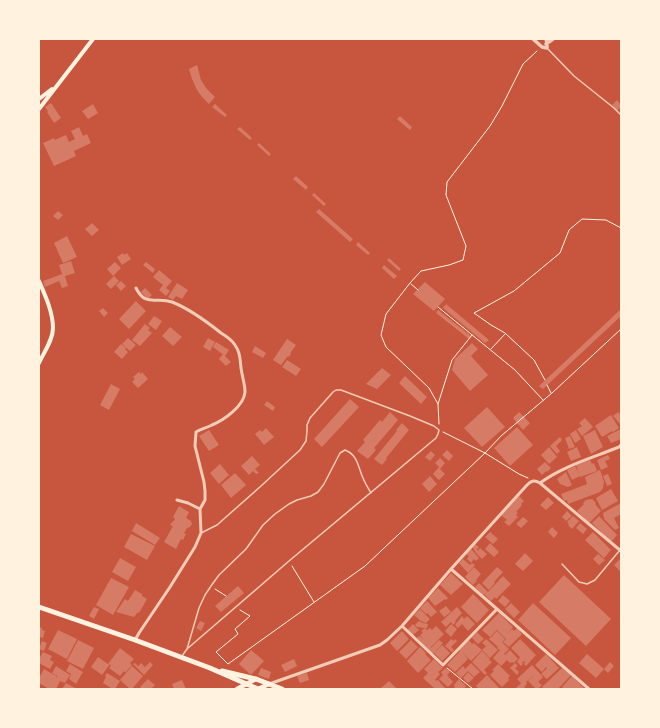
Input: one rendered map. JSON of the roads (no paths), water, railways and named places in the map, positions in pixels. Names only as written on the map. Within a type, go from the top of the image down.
[{"type":"highway","points":[[39,607],[136,640],[210,668],[258,689]]},
{"type":"highway","points":[[210,668],[256,679],[282,689]]},
{"type":"main road","points":[[39,109],[92,39]]},
{"type":"main road","points":[[39,99],[55,86]]},
{"type":"main road","points":[[39,281],[50,309],[53,329],[51,339],[39,363]]},
{"type":"main road","points":[[237,689],[256,679]]},
{"type":"main road","points":[[258,689],[269,684]]},
{"type":"street","points":[[533,39],[542,47],[546,48],[547,41]]},
{"type":"street","points":[[542,47],[547,41],[553,39]]},
{"type":"street","points":[[136,288],[139,295],[143,299],[164,300],[189,310],[234,343],[239,352],[245,393],[243,400],[228,416],[213,425],[202,428],[196,432],[195,446],[205,491],[204,500],[200,509],[201,533],[195,548],[139,633],[136,640]]},
{"type":"street","points":[[540,483],[559,471],[621,445]]},
{"type":"street","points":[[269,684],[380,645],[388,640],[531,481],[540,483],[620,551]]},
{"type":"street","points":[[177,500],[200,509]]},
{"type":"street","points":[[451,569],[589,689]]},
{"type":"street","points":[[402,626],[443,665],[497,609]]},
{"type":"lane","points":[[546,48],[574,76],[621,115]]},
{"type":"lane","points":[[181,657],[187,649],[289,561],[436,438],[439,430],[434,426],[410,416],[341,390],[336,390],[310,418],[306,425],[306,441],[300,450],[217,525],[201,533]]},
{"type":"lane","points":[[187,649],[198,608],[211,586],[246,549],[263,525],[275,514],[289,504],[318,492],[324,484],[340,453],[345,450],[350,452],[355,458],[371,493]]},
{"type":"lane","points":[[562,564],[579,582],[587,584],[595,580],[620,551]]}]
